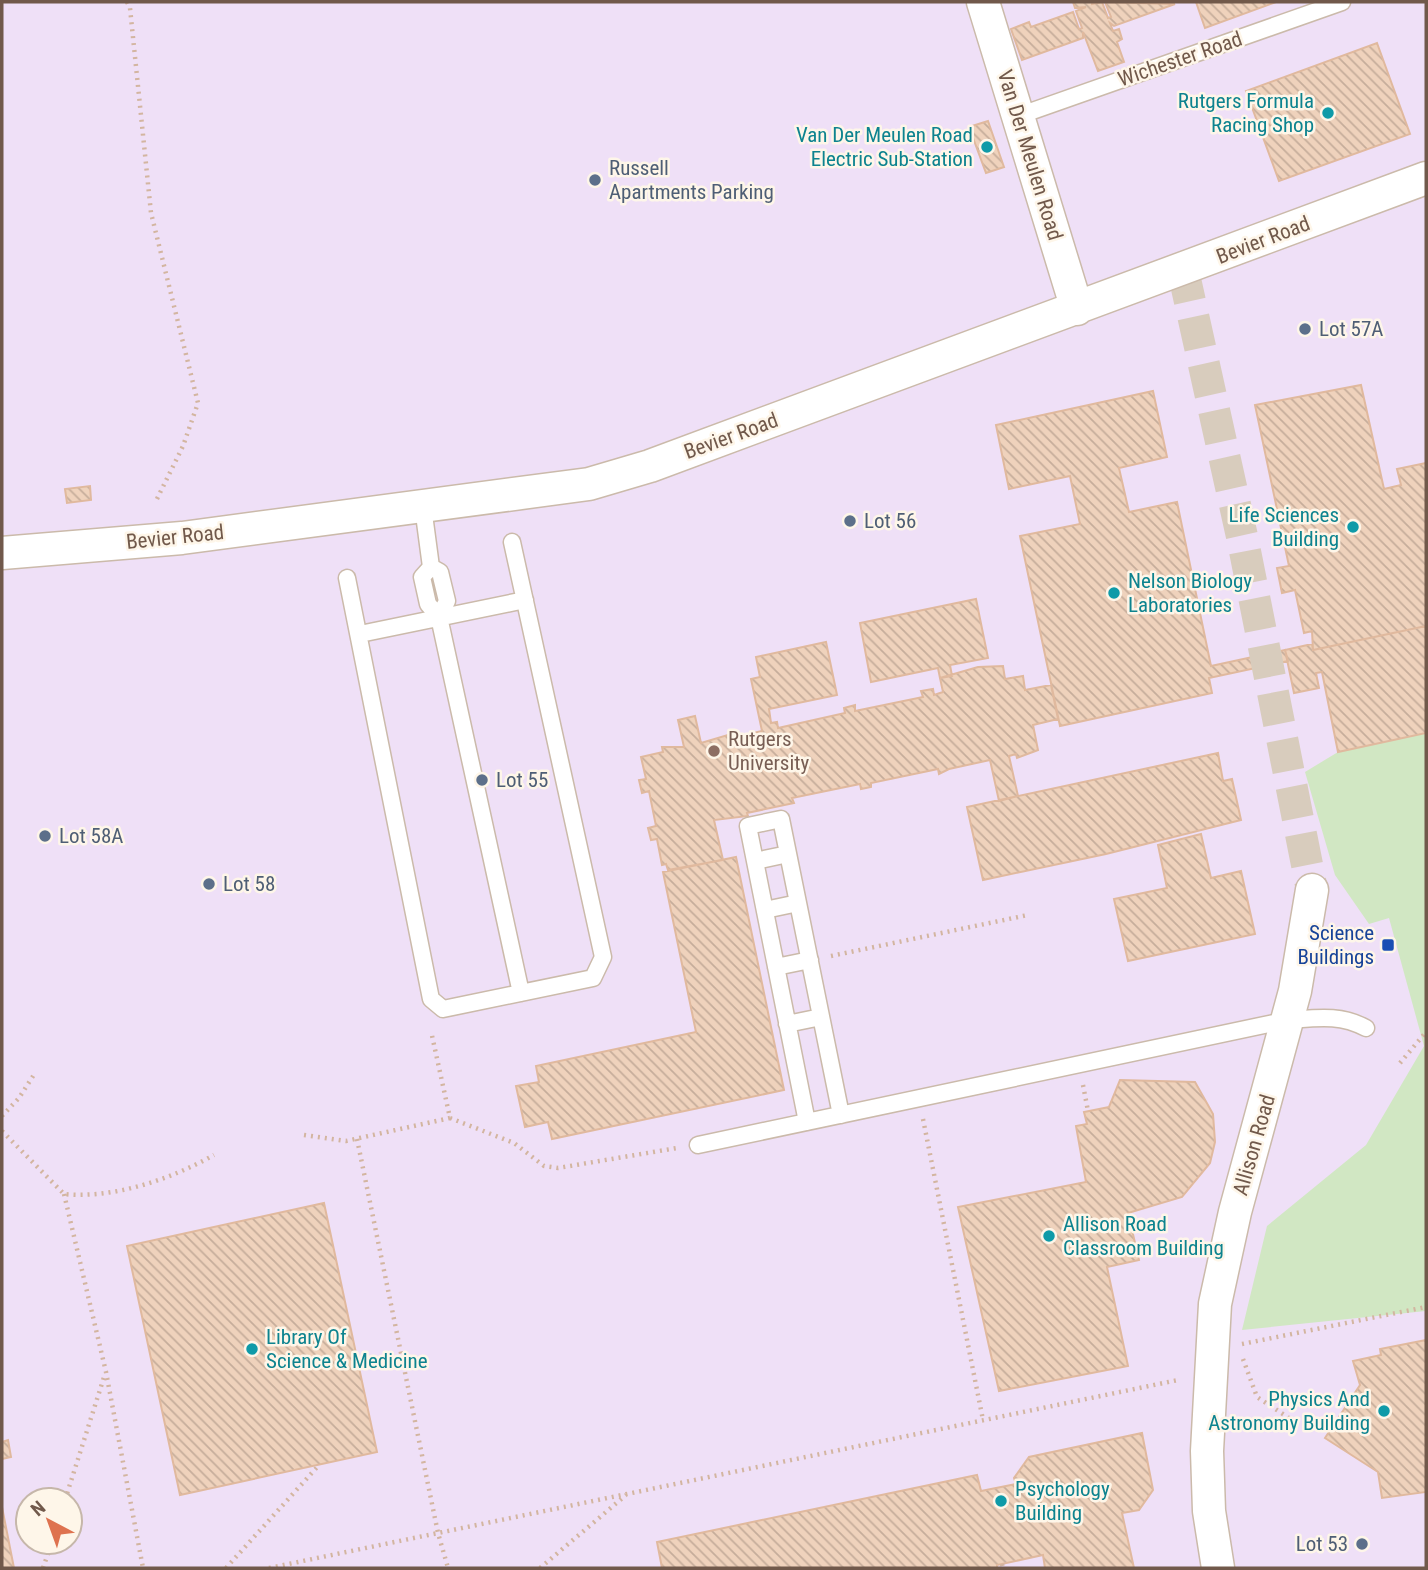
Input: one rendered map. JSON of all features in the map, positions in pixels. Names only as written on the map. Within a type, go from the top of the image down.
[{"type":"street","name":"Van Der Meulen Road","points":[[983,2],[1077,309]]},
{"type":"street","name":"Bevier Road","points":[[2,553],[182,538],[589,484],[650,466],[1426,178]]},
{"type":"street","name":"Allison Road","points":[[1218,1568],[1209,1511],[1207,1451],[1215,1304],[1235,1212],[1288,1020],[1312,890]]},
{"type":"lane","name":"Wichester Road","points":[[1018,116],[1342,2]]},
{"type":"lane","points":[[423,507],[430,567],[440,572],[447,601],[439,617],[522,993]]},
{"type":"lane","points":[[347,578],[431,999],[443,1009],[593,978],[603,957],[512,542]]},
{"type":"lane","points":[[360,634],[525,600]]},
{"type":"lane","points":[[807,1122],[748,826],[781,819],[841,1115]]},
{"type":"lane","points":[[755,861],[788,854]]},
{"type":"lane","points":[[765,910],[798,903]]},
{"type":"lane","points":[[776,967],[810,960]]},
{"type":"lane","points":[[698,1145],[1288,1020],[1327,1016],[1350,1020],[1366,1028]]},
{"type":"lane","points":[[788,1024],[821,1017]]},
{"type":"path","points":[[127,2],[130,8],[151,213],[198,403],[183,446],[155,503]]},
{"type":"path","points":[[810,960],[1028,915]]},
{"type":"path","points":[[431,1031],[450,1118]]},
{"type":"path","points":[[1400,1063],[1426,1032]]},
{"type":"path","points":[[2,1116],[19,1098],[35,1073]]},
{"type":"path","points":[[1083,1081],[1088,1111]]},
{"type":"path","points":[[304,1135],[346,1142],[450,1118],[513,1143],[544,1166],[558,1168],[698,1145]]},
{"type":"path","points":[[923,1119],[983,1420]]},
{"type":"path","points":[[2,1131],[64,1194],[106,1372],[143,1568]]},
{"type":"path","points":[[358,1139],[438,1533],[448,1568]]},
{"type":"path","points":[[64,1194],[85,1196],[178,1175],[214,1155]]},
{"type":"path","points":[[1298,1424],[1257,1397],[1238,1345],[1426,1307]]},
{"type":"path","points":[[69,1486],[106,1372]]},
{"type":"path","points":[[269,1568],[1178,1380]]},
{"type":"path","points":[[226,1568],[319,1465]]},
{"type":"path","points":[[540,1568],[626,1495]]},
{"type":"shaded area","name":"Rutgers University","points":[[2,2],[1426,2],[1426,1568],[2,1568]]},
{"type":"green space","points":[[1426,733],[1426,1311],[1242,1330],[1267,1226],[1366,1145],[1424,1046],[1389,918],[1369,924],[1335,875],[1305,772],[1338,752]]},
{"type":"building","points":[[1073,2],[1102,2],[1108,18],[1111,17],[1105,2],[1175,4],[1114,26],[1110,23],[1113,31],[1119,29],[1122,39],[1117,42],[1124,62],[1098,71],[1083,32],[1083,38],[1022,60],[1011,29],[1029,22],[1031,27],[1073,12],[1079,29],[1082,28],[1076,11],[1086,7],[1075,8]]},
{"type":"building","points":[[1196,2],[1276,2],[1205,28]]},
{"type":"building","name":"Rutgers Formula Racing Shop","points":[[1377,43],[1410,134],[1279,181],[1246,91]]},
{"type":"building","name":"Van Der Meulen Road Electric Sub-Station","points":[[988,121],[1004,167],[986,173],[969,127]]},
{"type":"building","name":"Life Sciences Building","points":[[1361,385],[1384,489],[1401,485],[1397,469],[1426,463],[1426,626],[1313,650],[1312,631],[1304,633],[1295,590],[1282,593],[1277,568],[1289,566],[1255,405]]},
{"type":"building","name":"Nelson Biology Laboratories","points":[[1153,391],[1167,457],[1119,468],[1129,512],[1177,502],[1211,666],[1285,650],[1288,661],[1209,678],[1212,693],[1060,726],[1020,536],[1080,524],[1070,476],[1009,489],[996,425]]},
{"type":"building","points":[[90,486],[91,500],[67,503],[65,489]]},
{"type":"building","points":[[976,599],[988,658],[950,665],[952,676],[940,678],[938,668],[871,682],[860,623]]},
{"type":"building","points":[[1426,626],[1426,733],[1338,752],[1322,672],[1316,673],[1319,688],[1294,693],[1285,650],[1312,644],[1313,650]]},
{"type":"building","points":[[826,642],[837,695],[769,709],[771,723],[777,722],[778,728],[845,713],[844,708],[855,705],[855,711],[923,697],[921,691],[933,689],[934,695],[943,692],[940,678],[978,667],[1003,666],[1005,679],[1023,676],[1025,690],[1051,685],[1058,719],[1033,725],[1038,750],[1017,758],[1016,754],[1009,756],[1018,796],[999,801],[990,760],[949,769],[939,774],[938,769],[871,783],[871,787],[861,789],[860,784],[792,798],[794,803],[747,813],[748,816],[714,820],[723,860],[668,870],[666,864],[662,865],[657,839],[651,840],[648,828],[656,826],[649,791],[642,793],[639,780],[646,779],[641,757],[663,752],[662,747],[684,747],[678,720],[695,716],[701,743],[731,734],[731,738],[762,731],[751,679],[760,677],[756,657]]},
{"type":"building","points":[[1218,753],[1223,781],[1232,779],[1241,820],[1106,854],[983,880],[967,807]]},
{"type":"building","points":[[1201,834],[1211,878],[1241,871],[1255,934],[1128,961],[1114,899],[1167,888],[1158,845]]},
{"type":"building","points":[[736,857],[784,1090],[552,1139],[548,1122],[525,1127],[516,1086],[539,1082],[536,1066],[696,1032],[663,872]]},
{"type":"building","name":"Allison Road Classroom Building","points":[[1120,1080],[1195,1082],[1213,1114],[1215,1142],[1210,1163],[1182,1197],[1128,1213],[1139,1260],[1107,1267],[1128,1366],[999,1391],[958,1207],[1086,1182],[1076,1126],[1087,1124],[1084,1112],[1109,1107]]},
{"type":"building","name":"Library Of Science & Medicine","points":[[324,1203],[377,1452],[180,1495],[127,1246]]},
{"type":"building","name":"Physics And Astronomy Building","points":[[1426,1340],[1426,1492],[1382,1498],[1378,1472],[1325,1438],[1360,1385],[1353,1361],[1381,1355],[1380,1349]]},
{"type":"building","name":"Psychology Building","points":[[1142,1433],[1153,1490],[1139,1510],[1122,1513],[1134,1568],[1045,1568],[1043,1555],[997,1565],[997,1568],[662,1568],[657,1542],[977,1475],[981,1491],[1016,1484],[1014,1478],[1029,1457]]},
{"type":"building","points":[[8,1440],[11,1457],[2,1459],[2,1442]]},
{"type":"building","points":[[2,1507],[14,1568],[2,1568]]},
{"type":"tunnel","points":[[1183,270],[1243,541],[1312,890]]},
{"type":"place","name":"Rutgers Formula Racing Shop","points":[[1328,113]]},
{"type":"place","name":"Van Der Meulen Road Electric Sub-Station","points":[[987,147]]},
{"type":"place","name":"Russell Apartments Parking","points":[[595,180]]},
{"type":"place","name":"Lot 57A","points":[[1305,329]]},
{"type":"place","name":"Lot 56","points":[[850,521]]},
{"type":"place","name":"Life Sciences Building","points":[[1353,527]]},
{"type":"place","name":"Nelson Biology Laboratories","points":[[1114,593]]},
{"type":"place","name":"Rutgers University","points":[[714,751]]},
{"type":"place","name":"Lot 55","points":[[482,780]]},
{"type":"place","name":"Lot 58A","points":[[45,836]]},
{"type":"place","name":"Lot 58","points":[[209,884]]},
{"type":"place","name":"Science Buildings","points":[[1388,945]]},
{"type":"place","name":"Allison Road Classroom Building","points":[[1049,1236]]},
{"type":"place","name":"Library Of Science & Medicine","points":[[252,1349]]},
{"type":"place","name":"Physics And Astronomy Building","points":[[1384,1411]]},
{"type":"place","name":"Psychology Building","points":[[1001,1501]]},
{"type":"place","name":"Lot 53","points":[[1362,1544]]}]
